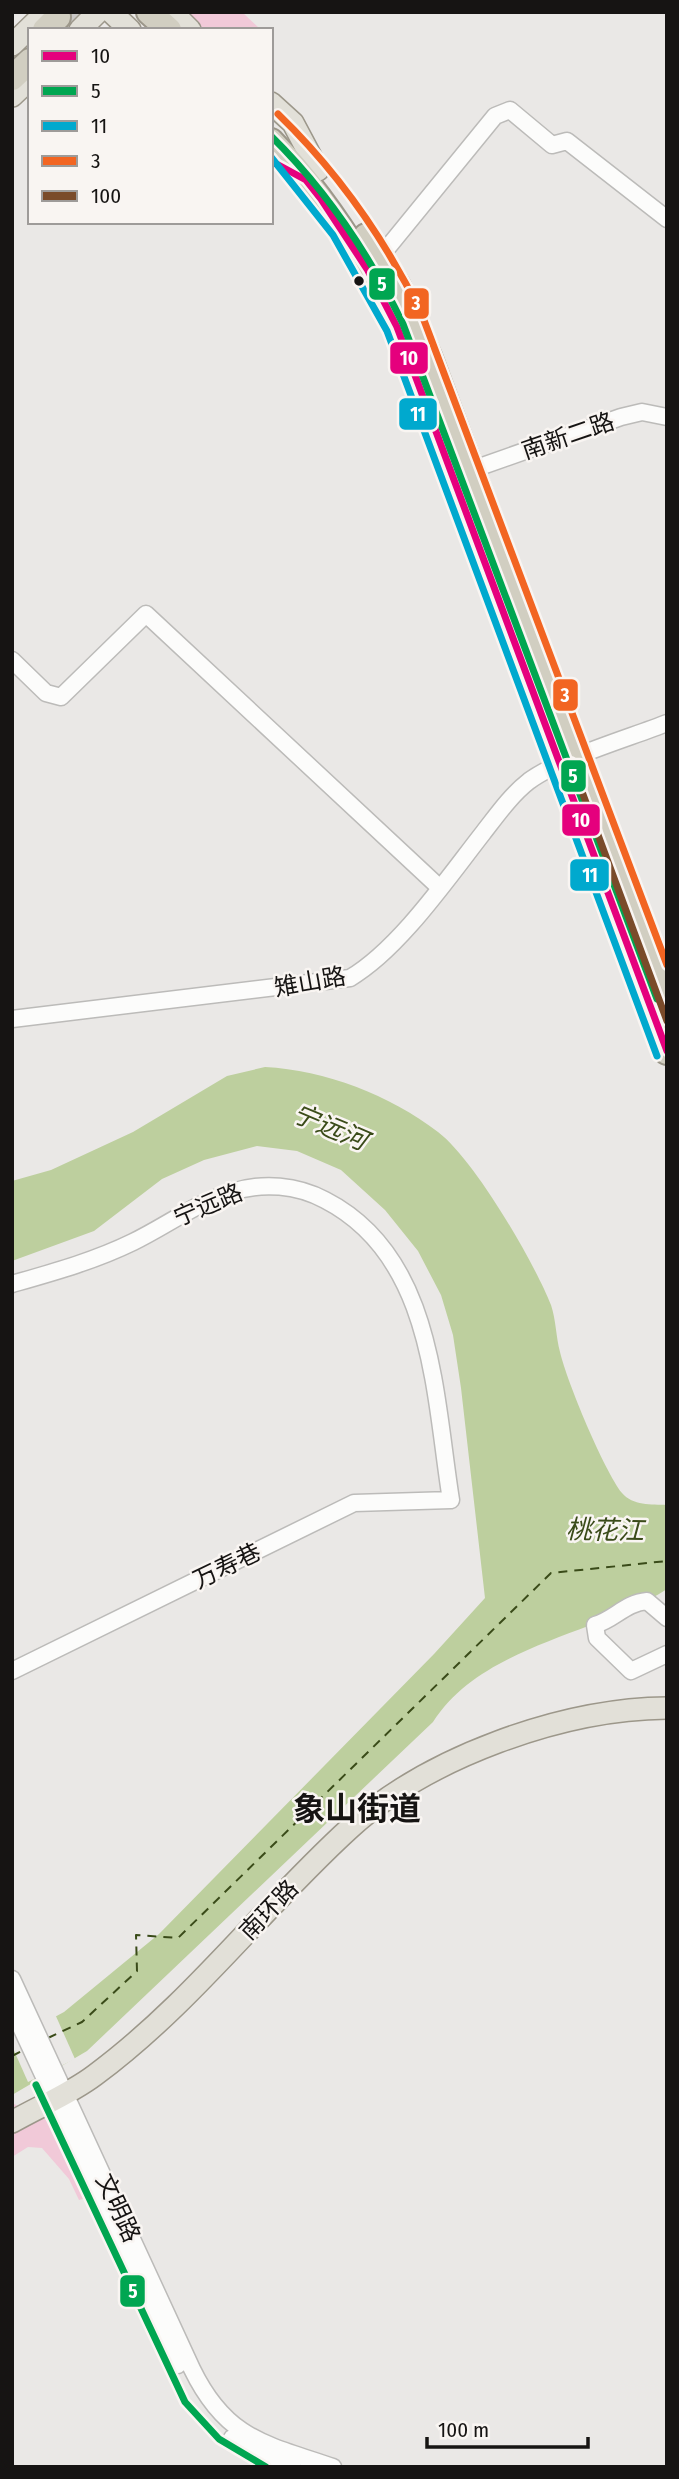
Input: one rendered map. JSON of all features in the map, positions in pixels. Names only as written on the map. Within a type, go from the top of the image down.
[{"type":"highway","points":[[130,12],[148,28]]},
{"type":"highway","points":[[149,12],[176,20]]},
{"type":"highway","points":[[12,62],[28,47]]},
{"type":"highway","points":[[12,78],[28,63]]},
{"type":"highway","points":[[273,124],[380,257],[413,320],[471,470],[667,1052]]},
{"type":"highway","points":[[273,143],[312,175],[367,269],[397,327],[569,762],[667,995]]},
{"type":"main road","points":[[56,21],[98,12]]},
{"type":"main road","points":[[111,12],[128,28]]},
{"type":"main road","points":[[12,46],[28,37]]},
{"type":"main road","points":[[12,96],[28,81]]},
{"type":"main road","points":[[273,105],[293,123],[312,175]]},
{"type":"main road","points":[[273,161],[312,175]]},
{"type":"main road","name":"南环路","points":[[12,2122],[55,2087],[95,2076],[182,1999],[351,1827],[397,1792],[436,1770],[535,1730],[604,1713],[667,1708]]},
{"type":"main road","name":"南环路","points":[[487,1749],[605,1722],[667,1719]]},
{"type":"street","points":[[380,257],[495,116],[510,110],[552,145],[568,141],[667,219]]},
{"type":"street","name":"南新二路","points":[[471,470],[621,417],[642,412],[667,417]]},
{"type":"street","points":[[12,660],[46,693],[61,697],[146,614],[440,888]]},
{"type":"street","name":"雉山路","points":[[12,1019],[350,978],[370,966],[440,888],[509,800],[530,780],[667,723]]},
{"type":"street","name":"宁远路","points":[[12,1284],[89,1262],[134,1242],[184,1212],[232,1192],[255,1187],[277,1187],[299,1189],[318,1196],[336,1205],[374,1236],[392,1257],[405,1280],[415,1304],[428,1353],[451,1500]]},
{"type":"street","name":"万寿巷","points":[[12,1671],[354,1503],[451,1500]]},
{"type":"street","points":[[667,1618],[647,1601],[624,1607],[613,1619],[595,1625],[597,1638],[632,1671],[667,1654]]},
{"type":"street","points":[[12,1979],[26,2024],[55,2087]]},
{"type":"street","points":[[12,2008],[26,2024]]},
{"type":"street","name":"文明路","points":[[55,2087],[200,2406],[221,2430],[242,2445],[293,2467]]},
{"type":"street","name":"文明路","points":[[55,2087],[213,2407],[246,2435],[333,2467]]},
{"type":"shaded area","points":[[183,12],[242,12],[259,28],[195,28]]},
{"type":"shaded area","points":[[12,2103],[61,2131],[79,2162],[90,2197],[79,2200],[69,2179],[42,2148],[28,2147],[12,2157]]},
{"type":"water","points":[[265,1067],[311,1073],[378,1096],[438,1132],[468,1164],[502,1212],[543,1286],[553,1311],[560,1352],[570,1383],[614,1482],[631,1500],[643,1504],[667,1505],[667,1589],[607,1619],[509,1658],[480,1675],[454,1696],[433,1722],[87,2051],[12,2095],[12,2040],[64,2012],[159,1934],[434,1654],[485,1598],[461,1388],[453,1335],[441,1295],[418,1251],[385,1210],[341,1170],[297,1151],[257,1146],[204,1160],[162,1179],[94,1231],[12,1261],[12,1181],[51,1170],[133,1132],[227,1076]]},
{"type":"pier","points":[[55,2014],[75,2059],[28,2082],[12,2046],[12,2037]]},
{"type":"ferry route","points":[[48,2038],[82,2022],[137,1971],[136,1935],[178,1938],[551,1573],[667,1561]]},
{"type":"ferry route","points":[[12,2056],[24,2050]]},
{"type":"tunnel","points":[[66,25],[79,12]]},
{"type":"transit line","name":"3","points":[[278,114],[341,183],[359,208],[408,287],[422,315],[667,965]]},
{"type":"transit line","name":"5","points":[[273,138],[345,224],[376,273],[403,324],[657,999]]},
{"type":"transit line","name":"11","points":[[273,160],[333,235],[387,331],[657,1056]]},
{"type":"transit line","name":"10","points":[[273,162],[306,180],[321,199],[367,269],[397,327],[667,1051]]},
{"type":"transit line","name":"100","points":[[571,762],[667,1021]]},
{"type":"transit line","name":"5","points":[[36,2085],[185,2402],[219,2439],[266,2467]]},
{"type":"district","name":"象山街道","points":[[357,1809]]},
{"type":"water label","name":"宁远河","points":[[330,1127]]},
{"type":"water label","name":"桃花江","points":[[605,1530]]}]
